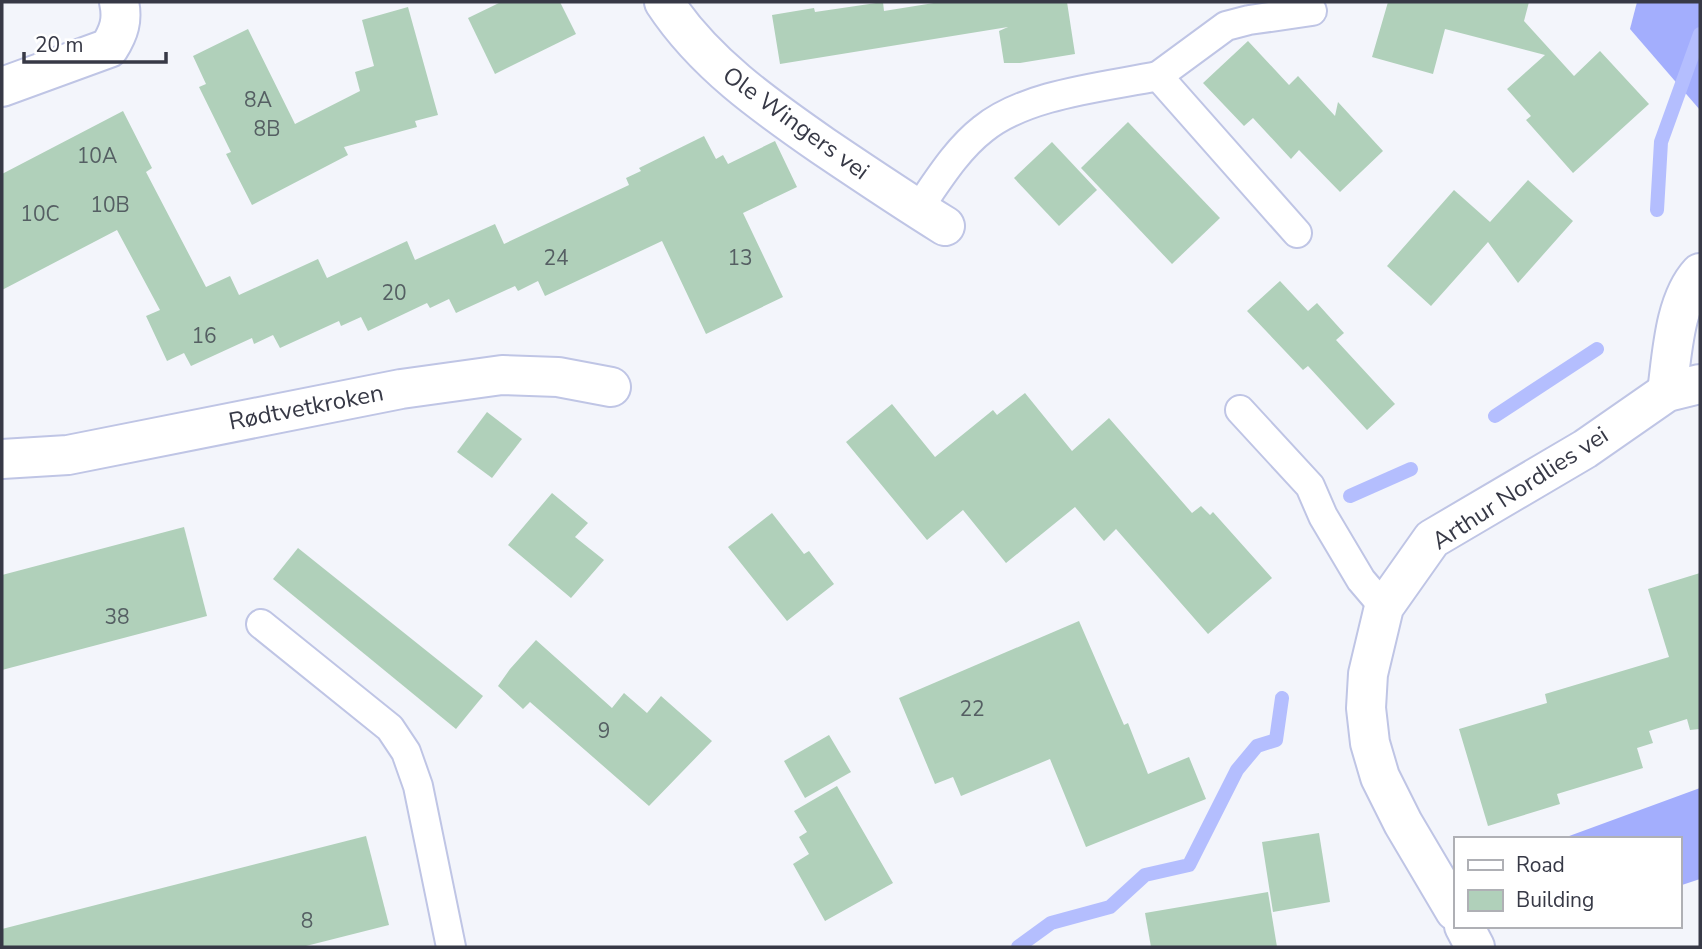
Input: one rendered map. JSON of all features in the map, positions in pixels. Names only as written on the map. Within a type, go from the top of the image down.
[{"type":"street","points":[[2,87],[109,48],[118,33],[122,15],[120,2]]},
{"type":"street","name":"Ole Wingers vei","points":[[664,2],[693,40],[729,76],[777,115],[931,217]]},
{"type":"street","name":"Arthur Nordlies vei","points":[[1454,909],[1403,823],[1380,777],[1370,743],[1366,708],[1368,674],[1384,607],[1432,539],[1684,388],[1676,327],[1688,292],[1700,273]]},
{"type":"street","name":"Rødtvetkroken","points":[[2,460],[68,455],[401,388],[502,375],[558,377],[611,387]]},
{"type":"street","points":[[1465,928],[1475,947]]},
{"type":"lane","points":[[931,217],[965,146],[982,129],[1007,113],[1036,102],[1158,76],[1226,26],[1312,11]]},
{"type":"lane","points":[[1158,76],[1297,233]]},
{"type":"lane","points":[[1240,410],[1310,486],[1361,580],[1384,607]]},
{"type":"lane","points":[[261,624],[390,728],[406,752],[418,786],[452,947]]},
{"type":"shaded area","points":[[1637,2],[1700,2],[1700,110],[1630,29]]},
{"type":"shaded area","points":[[1700,788],[1700,879],[1681,885],[1681,837],[1566,837]]},
{"type":"building","points":[[501,2],[560,2],[576,34],[495,74],[468,18]]},
{"type":"building","points":[[883,2],[884,11],[940,2],[1067,2],[1075,54],[1004,63],[999,31],[1008,27],[780,64],[772,15]]},
{"type":"building","points":[[1388,2],[1529,2],[1524,21],[1574,76],[1600,51],[1649,104],[1573,173],[1526,120],[1531,116],[1507,89],[1545,55],[1445,29],[1433,74],[1372,57]]},
{"type":"building","points":[[408,7],[438,115],[415,121],[417,127],[344,147],[348,155],[252,205],[226,154],[231,152],[199,87],[206,84],[193,56],[248,29],[295,124],[360,91],[355,72],[374,66],[362,20]]},
{"type":"building","points":[[1248,41],[1289,85],[1298,76],[1335,116],[1338,102],[1383,151],[1340,192],[1299,150],[1291,159],[1253,118],[1244,126],[1203,83]]},
{"type":"building","points":[[123,111],[152,168],[146,172],[206,287],[230,276],[239,295],[318,259],[327,278],[407,241],[415,260],[495,224],[504,244],[629,185],[626,178],[641,171],[639,168],[704,136],[716,159],[723,155],[728,164],[775,141],[797,187],[743,213],[783,297],[706,334],[662,241],[545,296],[538,281],[518,291],[515,286],[456,313],[449,299],[430,308],[427,303],[368,331],[361,317],[341,326],[339,321],[280,348],[273,335],[254,344],[252,338],[191,366],[184,353],[167,361],[146,316],[160,310],[117,230],[2,290],[2,174]]},
{"type":"building","points":[[1128,122],[1220,218],[1172,264],[1081,168]]},
{"type":"building","points":[[1052,142],[1097,190],[1059,226],[1014,178]]},
{"type":"building","points":[[1528,180],[1573,221],[1518,283],[1488,242],[1431,306],[1387,266],[1454,190],[1490,222]]},
{"type":"building","points":[[1280,281],[1308,311],[1317,303],[1344,333],[1336,340],[1395,404],[1367,430],[1308,366],[1303,370],[1247,311]]},
{"type":"building","points":[[1025,393],[1072,451],[1109,418],[1192,513],[1201,506],[1210,515],[1213,512],[1272,578],[1208,634],[1116,529],[1104,541],[1075,507],[1006,563],[963,510],[927,540],[846,442],[892,404],[935,457],[993,410],[997,415]]},
{"type":"building","points":[[487,412],[522,439],[492,478],[457,452]]},
{"type":"building","points":[[552,493],[588,523],[575,537],[604,560],[571,598],[508,545]]},
{"type":"building","points":[[772,513],[804,554],[809,551],[834,584],[787,621],[728,547]]},
{"type":"building","points":[[184,527],[207,616],[2,670],[2,575]]},
{"type":"building","points":[[298,548],[483,696],[456,729],[273,579]]},
{"type":"building","points":[[1700,573],[1700,729],[1690,730],[1687,719],[1649,731],[1653,743],[1637,748],[1643,768],[1557,794],[1560,804],[1488,826],[1459,729],[1547,703],[1545,694],[1669,657],[1648,589]]},
{"type":"building","points":[[1079,621],[1124,725],[1128,723],[1148,774],[1189,757],[1206,799],[1086,847],[1050,759],[961,796],[953,777],[935,784],[899,698]]},
{"type":"building","points":[[536,640],[612,708],[624,693],[647,713],[661,696],[712,741],[649,806],[530,702],[523,709],[498,686]]},
{"type":"building","points":[[829,735],[851,772],[805,798],[784,761]]},
{"type":"building","points":[[837,786],[893,883],[825,921],[793,864],[809,854],[799,837],[807,832],[794,811]]},
{"type":"building","points":[[1319,833],[1330,902],[1273,912],[1262,842]]},
{"type":"building","points":[[366,836],[389,925],[302,947],[2,947],[2,929]]},
{"type":"building","points":[[1268,892],[1277,947],[1151,947],[1145,913]]},
{"type":"waterway","points":[[1657,210],[1661,142],[1700,34]]},
{"type":"waterway","points":[[1495,416],[1597,349]]},
{"type":"waterway","points":[[1350,496],[1411,469]]},
{"type":"waterway","points":[[1018,947],[1051,923],[1110,907],[1145,875],[1189,865],[1237,770],[1257,746],[1276,740],[1282,698]]}]
